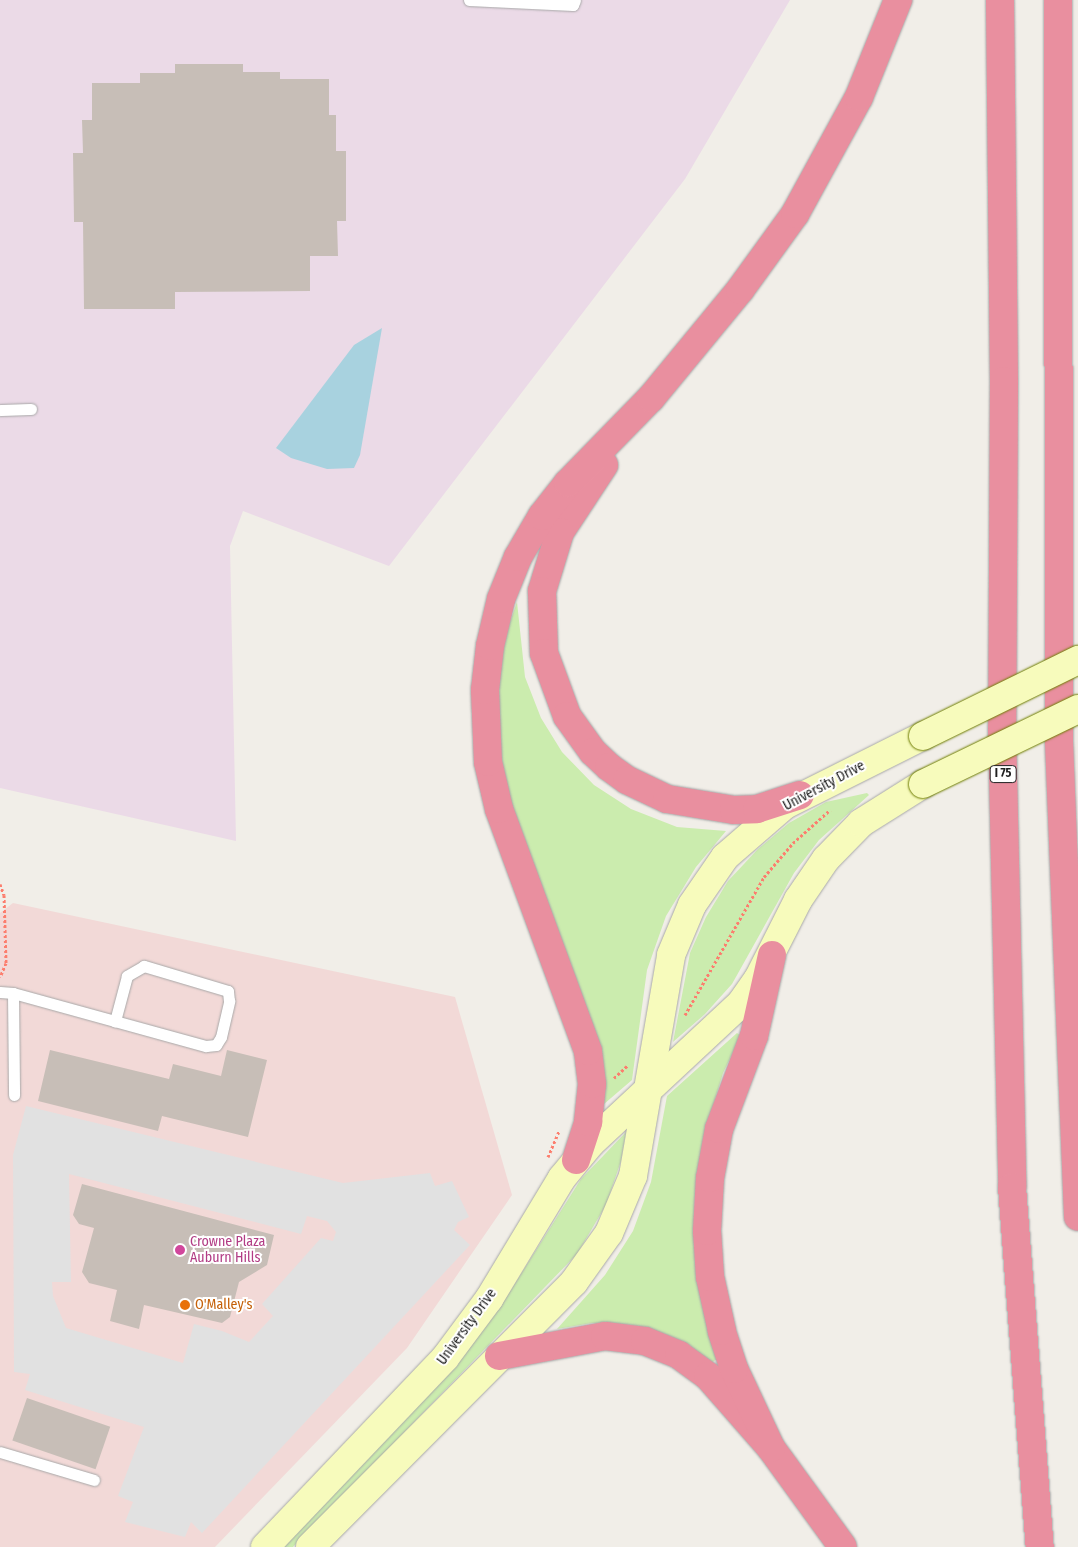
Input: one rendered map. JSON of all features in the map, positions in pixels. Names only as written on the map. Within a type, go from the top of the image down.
[{"type":"highway","points":[[576,1160],[588,1122],[592,1084],[588,1051],[499,809],[485,738],[485,690],[490,646],[501,600],[530,536],[568,482],[650,398],[740,290],[795,214],[859,97],[898,0]]},
{"type":"highway","name":"I 75","points":[[1000,0],[1004,381],[1002,729],[1012,1187],[1040,1547]]},
{"type":"highway","points":[[1058,0],[1059,742],[1078,1207]]},
{"type":"highway","points":[[650,398],[570,513],[552,551],[542,590],[541,631],[544,653],[557,696],[571,723],[593,752],[627,780],[666,799],[734,810],[757,808],[800,796]]},
{"type":"highway","points":[[771,1448],[734,1369],[722,1331],[710,1277],[707,1231],[710,1178],[719,1129],[754,1036],[772,955]]},
{"type":"highway","points":[[499,1356],[582,1338],[605,1336],[645,1341],[678,1355],[708,1376],[771,1448],[843,1547]]},
{"type":"main road","name":"University Drive","points":[[310,1547],[574,1282],[609,1233],[633,1176],[664,981],[679,932],[692,905],[725,857],[751,831],[800,796],[1078,660]]},
{"type":"main road","name":"University Drive","points":[[265,1547],[446,1358],[489,1299],[576,1160],[605,1128],[726,1020],[758,979],[772,955],[798,900],[826,858],[872,814],[923,784],[1078,709]]},
{"type":"lane","points":[[469,0],[573,5],[575,0]]},
{"type":"lane","points":[[0,410],[31,409]]},
{"type":"lane","points":[[0,992],[12,993],[206,1046],[216,1045],[221,1037],[229,1001],[228,991],[144,966],[127,976],[115,1021]]},
{"type":"lane","points":[[12,993],[14,1095]]},
{"type":"lane","points":[[0,1452],[94,1480]]},
{"type":"path","points":[[0,884],[4,895],[6,963],[0,976]]},
{"type":"path","points":[[612,1079],[634,1060]]},
{"type":"path","points":[[546,1160],[563,1124]]},
{"type":"shaded area","points":[[0,0],[790,0],[685,179],[389,566],[243,511],[230,546],[236,841],[0,788]]},
{"type":"shaded area","points":[[13,903],[455,997],[512,1195],[407,1348],[215,1547],[0,1547],[0,913]]},
{"type":"shaded area","points":[[26,1106],[343,1183],[430,1173],[435,1186],[452,1181],[469,1217],[458,1222],[454,1230],[470,1245],[202,1533],[191,1522],[185,1537],[125,1522],[133,1502],[118,1496],[144,1427],[25,1390],[30,1374],[14,1372],[13,1155]],"holes":[[[69,1174],[301,1234],[307,1216],[327,1221],[336,1232],[333,1241],[321,1238],[262,1304],[273,1316],[249,1342],[222,1331],[194,1324],[183,1363],[66,1328],[53,1296],[52,1282],[71,1282]]]},
{"type":"green space","points":[[517,602],[525,677],[541,718],[562,752],[594,785],[631,809],[677,827],[726,831],[696,867],[666,916],[647,970],[632,1080],[604,1104],[505,793],[497,749],[500,651]]},
{"type":"green space","points":[[867,793],[869,795],[819,840],[794,873],[732,984],[705,1014],[673,1042],[690,953],[706,917],[728,881],[758,849],[789,823],[826,802]]},
{"type":"green space","points":[[737,1033],[741,1036],[723,1073],[703,1139],[694,1204],[699,1291],[717,1359],[711,1363],[665,1334],[633,1325],[592,1323],[557,1329],[605,1275],[633,1231],[651,1182],[667,1096]]},
{"type":"green space","points":[[626,1132],[621,1161],[606,1205],[577,1254],[293,1547],[283,1547],[457,1365],[507,1296],[581,1179]]},
{"type":"water","points":[[382,328],[360,455],[354,468],[327,469],[291,458],[276,448],[354,345]]},
{"type":"building","points":[[175,64],[243,64],[243,72],[280,72],[280,79],[329,79],[329,115],[336,115],[336,151],[346,151],[346,221],[337,221],[338,256],[310,256],[310,291],[175,292],[175,309],[84,309],[83,222],[74,222],[73,153],[83,153],[82,120],[92,120],[92,83],[140,83],[140,73],[175,73]]},
{"type":"building","points":[[50,1050],[169,1079],[173,1064],[221,1076],[227,1050],[267,1060],[248,1137],[162,1116],[158,1131],[38,1101]]},
{"type":"building","name":"Crowne Plaza Auburn Hills","points":[[82,1184],[274,1235],[267,1265],[239,1282],[230,1317],[222,1323],[144,1305],[139,1329],[110,1321],[117,1290],[89,1283],[82,1272],[94,1228],[79,1224],[73,1215]]},
{"type":"building","points":[[27,1398],[110,1427],[96,1469],[12,1441]]},
{"type":"place","name":"Crowne Plaza Auburn Hills","points":[[180,1250]]},
{"type":"place","name":"O'Malley's","points":[[185,1305]]}]
